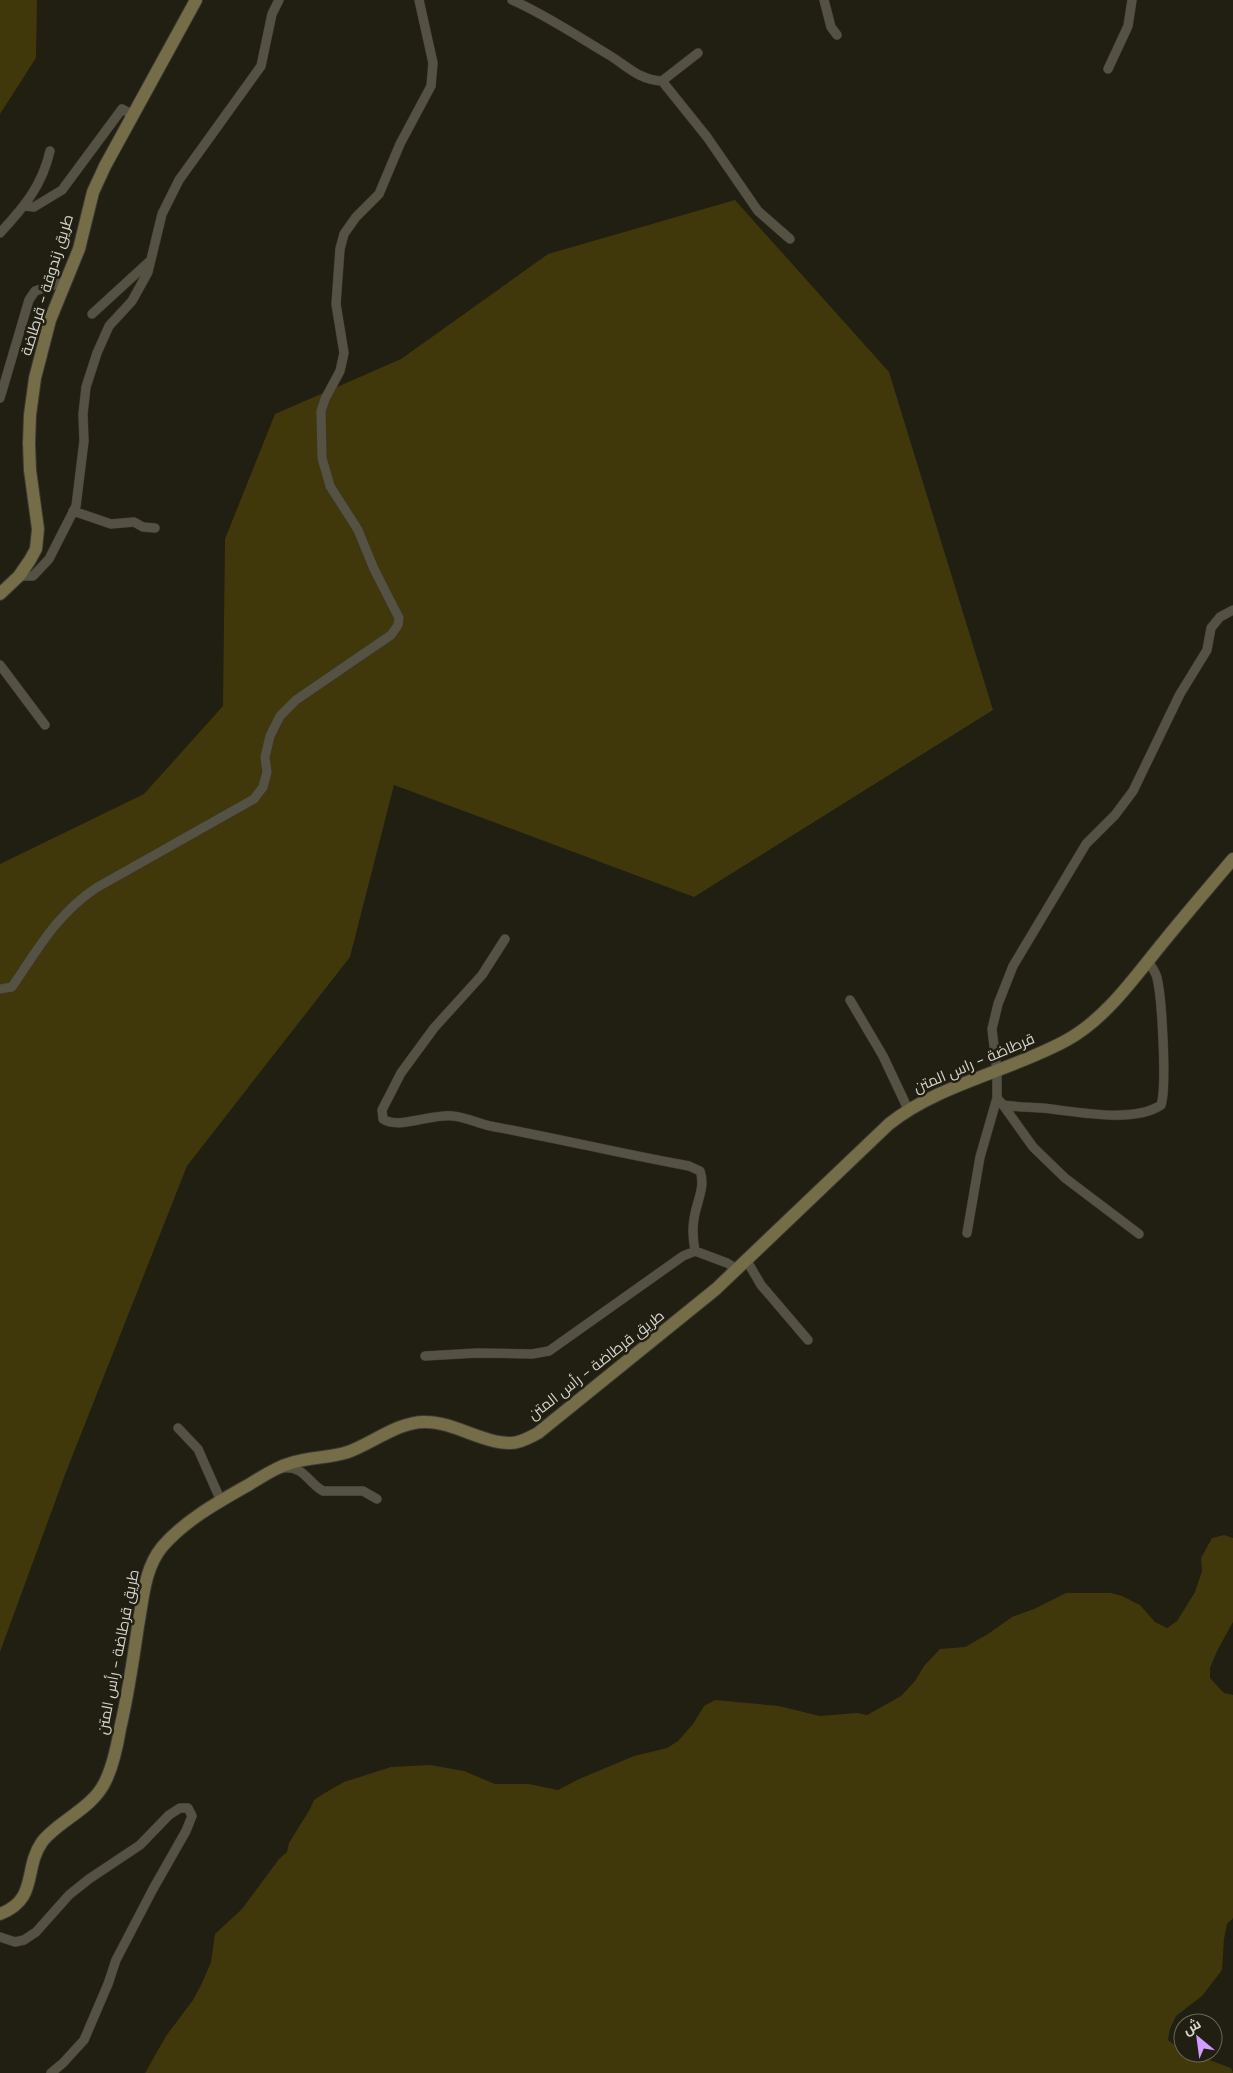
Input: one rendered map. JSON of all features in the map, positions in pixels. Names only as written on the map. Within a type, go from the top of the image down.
[{"type":"main road","name":"طريق زندوقة - قرطاضة","points":[[0,593],[19,576],[36,549],[38,529],[30,470],[30,415],[36,378],[50,320],[79,249],[92,192],[196,0]]},
{"type":"main road","name":"قرطاضة - راس المتن","points":[[716,1289],[889,1124],[908,1109],[1059,1044],[1092,1024],[1148,961],[1233,859]]},
{"type":"main road","name":"طريق قرطاضة - رأس المتن","points":[[0,1914],[10,1910],[20,1902],[26,1890],[37,1852],[43,1841],[82,1809],[105,1782],[116,1750],[128,1693],[144,1589],[150,1567],[161,1548],[182,1528],[221,1500],[275,1469],[292,1462],[349,1452],[403,1427],[424,1422],[439,1423],[489,1439],[510,1443],[522,1441],[538,1433],[716,1289]]},
{"type":"street","points":[[19,576],[33,576],[49,559],[76,506],[84,441],[83,414],[86,388],[97,353],[109,326],[132,301],[148,272],[162,214],[180,180],[261,66],[272,14],[279,0]]},
{"type":"street","points":[[0,989],[12,987],[63,914],[79,899],[254,799],[263,787],[267,772],[265,757],[270,736],[280,716],[296,700],[391,635],[398,624],[399,618],[374,569],[358,530],[330,486],[322,458],[321,411],[325,399],[340,371],[344,353],[336,304],[340,249],[344,234],[356,217],[380,194],[400,144],[431,86],[432,63],[428,34],[419,0]]},
{"type":"street","points":[[512,0],[562,26],[610,56],[634,74],[650,80],[662,81],[698,53]]},
{"type":"street","points":[[824,0],[832,27],[837,35]]},
{"type":"street","points":[[1108,69],[1128,26],[1132,0]]},
{"type":"street","points":[[662,81],[707,137],[758,211],[790,239]]},
{"type":"street","points":[[25,206],[34,206],[62,190],[122,109],[133,115]]},
{"type":"street","points":[[0,233],[25,206],[45,172],[50,151]]},
{"type":"street","points":[[92,314],[151,260]]},
{"type":"street","points":[[0,398],[29,300],[35,291],[66,281]]},
{"type":"street","points":[[72,511],[111,524],[134,522],[143,527],[155,528]]},
{"type":"street","points":[[967,1233],[980,1157],[1000,1102],[992,1029],[998,1004],[1013,966],[1086,844],[1115,815],[1133,791],[1180,694],[1207,650],[1211,628],[1220,617],[1233,610]]},
{"type":"street","points":[[0,665],[45,725]]},
{"type":"street","points":[[505,939],[482,975],[434,1028],[401,1073],[382,1110],[383,1119],[388,1123],[399,1124],[436,1115],[455,1116],[473,1122],[548,1136],[608,1151],[689,1166],[700,1171],[703,1179],[694,1218],[692,1238],[696,1251]]},
{"type":"street","points":[[1000,1102],[1102,1116],[1155,1109],[1161,1105],[1164,1086],[1162,1022],[1157,977],[1148,961]]},
{"type":"street","points":[[850,1000],[883,1056],[908,1109]]},
{"type":"street","points":[[1000,1102],[1033,1147],[1065,1178],[1139,1234]]},
{"type":"street","points":[[426,1356],[477,1353],[532,1354],[549,1351],[683,1256],[696,1251],[727,1263],[742,1265],[808,1340]]},
{"type":"street","points":[[178,1428],[198,1449],[221,1500]]},
{"type":"street","points":[[275,1469],[297,1470],[307,1475],[318,1488],[323,1490],[363,1491],[377,1499]]},
{"type":"street","points":[[0,1937],[15,1942],[24,1940],[36,1932],[69,1894],[140,1845],[169,1815],[180,1808],[188,1808],[192,1816],[186,1831],[116,1960],[97,2013],[84,2040],[51,2073]]},
{"type":"shaded area","points":[[0,0],[37,0],[36,58],[0,114]]},
{"type":"shaded area","points":[[735,200],[889,372],[993,710],[694,897],[394,785],[350,957],[187,1166],[66,1472],[0,1652],[0,864],[144,794],[223,706],[225,539],[275,414],[401,359],[548,254]]},
{"type":"shaded area","points":[[1224,1535],[1233,1538],[1233,1622],[1210,1668],[1210,1678],[1224,1693],[1233,1695],[1233,1918],[1227,1924],[1222,1970],[1202,1996],[1180,2013],[1173,2013],[1173,2022],[1168,2040],[1173,2044],[1173,2063],[1218,2063],[1231,2068],[1233,2073],[145,2073],[166,2036],[193,2000],[202,1983],[211,1962],[215,1934],[242,1909],[279,1859],[287,1852],[289,1843],[314,1800],[344,1782],[391,1767],[430,1765],[464,1771],[495,1784],[529,1784],[558,1790],[634,1756],[667,1748],[678,1741],[693,1724],[704,1706],[715,1700],[779,1706],[820,1716],[857,1713],[867,1715],[901,1696],[940,1649],[965,1647],[1012,1617],[1034,1609],[1066,1593],[1111,1593],[1122,1596],[1140,1605],[1155,1622],[1167,1628],[1177,1621],[1195,1592],[1202,1571],[1201,1558],[1212,1538]]}]
